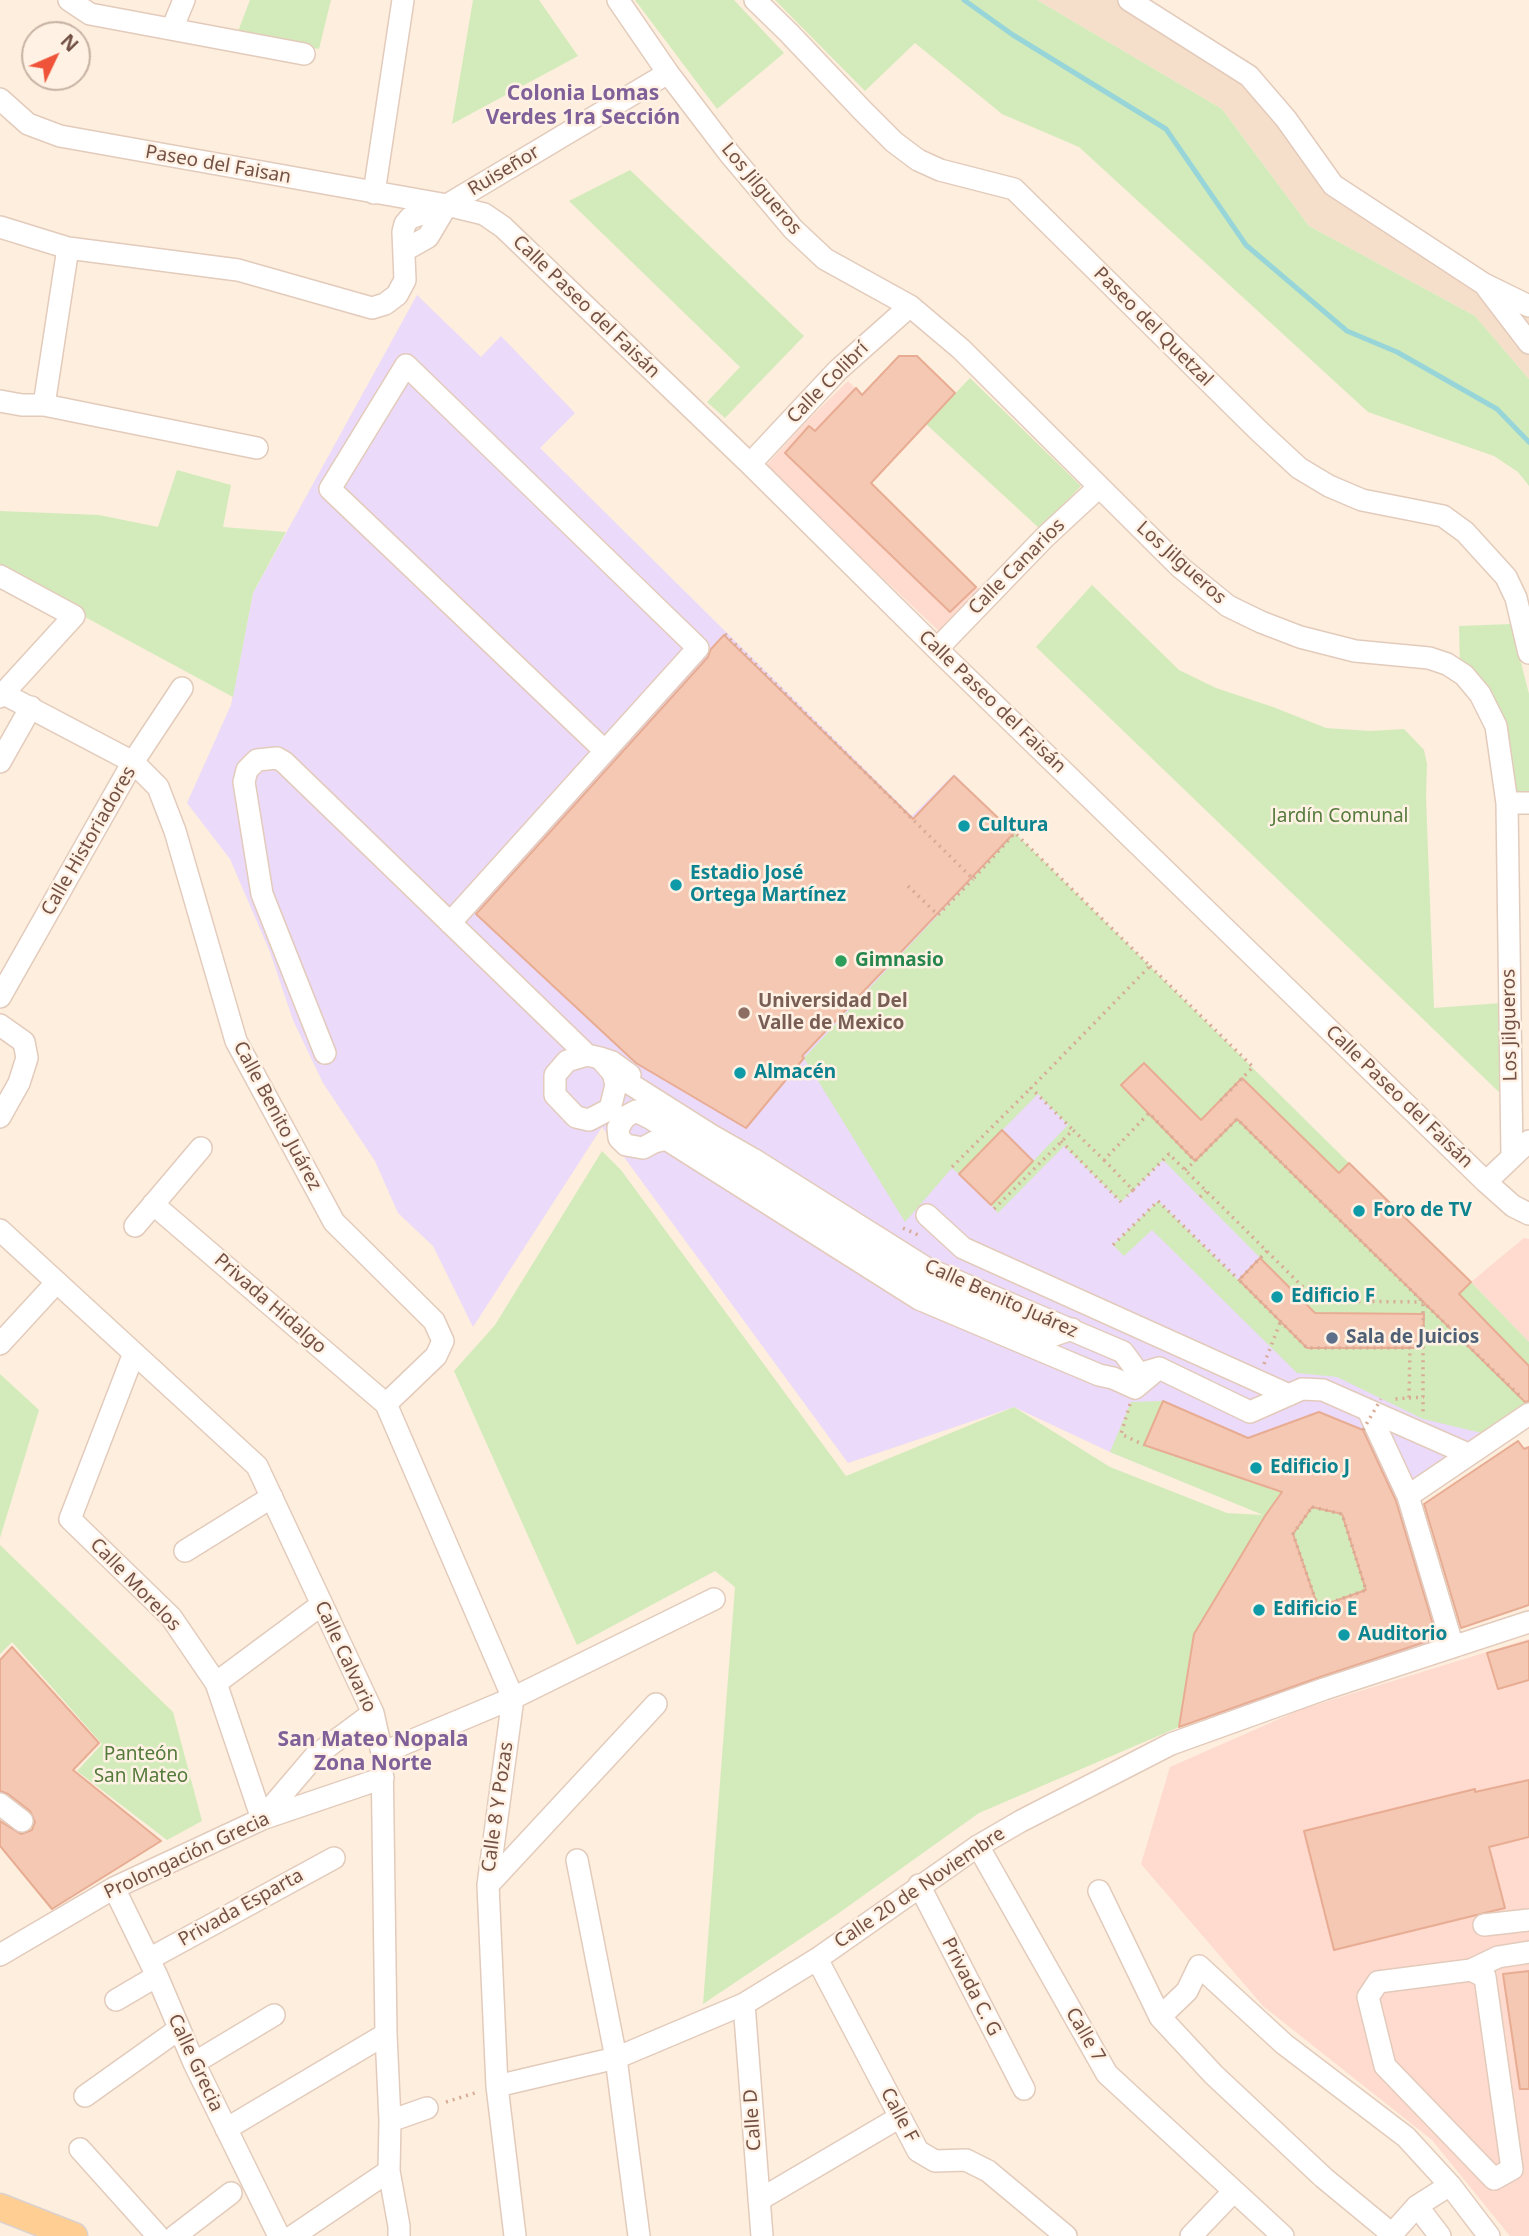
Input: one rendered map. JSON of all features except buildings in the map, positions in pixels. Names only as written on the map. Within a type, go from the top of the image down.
[{"type":"main road","points":[[0,2207],[74,2236]]},
{"type":"street","points":[[69,0],[90,14],[304,54]]},
{"type":"street","points":[[172,29],[184,0]]},
{"type":"street","points":[[374,193],[403,0]]},
{"type":"street","name":"Los Jilgueros","points":[[618,0],[668,73],[729,153],[793,229],[825,259],[910,306],[961,349],[1180,567],[1228,606],[1300,637],[1355,651],[1429,659],[1447,664],[1464,675],[1480,694],[1496,726],[1507,803],[1512,1157]]},
{"type":"street","name":"Paseo del Quetzal","points":[[755,0],[894,142],[918,160],[940,170],[1014,189],[1299,468],[1329,486],[1362,500],[1443,516],[1465,532],[1506,577],[1516,598],[1529,653]]},
{"type":"street","points":[[1129,0],[1249,76],[1286,119],[1333,185],[1484,284],[1529,306]]},
{"type":"street","name":"Ruiseñor","points":[[68,248],[238,270],[372,308],[385,304],[397,295],[405,280],[403,232],[410,218],[447,205],[668,73]]},
{"type":"street","name":"Paseo del Faisan","points":[[0,99],[28,124],[60,136],[447,205]]},
{"type":"street","name":"Calle Paseo del Faisán","points":[[447,205],[484,214],[503,227],[750,464],[1486,1182],[1513,1206],[1529,1214]]},
{"type":"street","points":[[0,227],[68,248],[44,405]]},
{"type":"street","points":[[1484,284],[1529,343]]},
{"type":"street","name":"Calle Colibrí","points":[[750,464],[838,370],[910,306]]},
{"type":"street","points":[[450,923],[698,648],[406,365],[330,489],[604,750]]},
{"type":"street","points":[[0,401],[44,405],[257,448]]},
{"type":"street","name":"Calle Canarios","points":[[937,649],[1045,537],[1099,487]]},
{"type":"street","points":[[0,576],[74,616],[1,694]]},
{"type":"street","name":"Calle Historiadores","points":[[0,997],[133,762],[182,688]]},
{"type":"street","name":"Calle Benito Juárez","points":[[1,694],[32,707],[133,762],[158,787],[175,831],[236,1041],[334,1222],[434,1321],[443,1341],[436,1356],[386,1404]]},
{"type":"street","points":[[0,761],[32,707]]},
{"type":"street","name":"Calle Benito Juárez","points":[[324,1053],[262,894],[244,782],[247,770],[257,760],[277,758],[284,762],[604,1068],[753,1158],[926,1268],[1123,1352],[1139,1374],[1159,1368],[1250,1412],[1302,1390],[1323,1390],[1468,1454]]},
{"type":"street","points":[[1507,803],[1529,803]]},
{"type":"street","points":[[0,1025],[24,1042],[27,1058],[19,1083],[0,1117]]},
{"type":"street","points":[[1072,1329],[1043,1339],[919,1286],[636,1111],[625,1117],[611,1119],[589,1120],[576,1117],[555,1095],[555,1075],[567,1061],[604,1068],[611,1119],[618,1128],[619,1138],[626,1145],[643,1148],[666,1139],[919,1299],[1135,1388],[1159,1368]]},
{"type":"street","points":[[1486,1182],[1529,1140]]},
{"type":"street","points":[[135,1226],[201,1149]]},
{"type":"street","name":"Privada Hidalgo","points":[[153,1204],[386,1404]]},
{"type":"street","points":[[927,1215],[963,1248],[1289,1395]]},
{"type":"street","name":"Calle Calvario","points":[[2,1237],[257,1466],[373,1713],[382,1753],[389,2171],[399,2236]]},
{"type":"street","points":[[0,1344],[56,1283]]},
{"type":"street","points":[[1113,1378],[1123,1352]]},
{"type":"street","name":"Calle Morelos","points":[[134,1353],[70,1519],[171,1617],[216,1683],[262,1819]]},
{"type":"street","points":[[386,1404],[513,1698]]},
{"type":"street","points":[[1415,1491],[1468,1454],[1524,1405]]},
{"type":"street","points":[[1371,1413],[1415,1491],[1453,1647]]},
{"type":"street","points":[[1415,1491],[1446,1444]]},
{"type":"street","points":[[184,1551],[272,1497]]},
{"type":"street","points":[[382,1753],[513,1698],[714,1599]]},
{"type":"street","points":[[216,1683],[321,1605]]},
{"type":"street","name":"Calle 20 de Noviembre","points":[[497,2086],[616,2058],[744,2004],[817,1959],[978,1846],[1171,1744],[1324,1689],[1529,1622]]},
{"type":"street","name":"Calle 8 Y Pozas","points":[[513,1698],[488,1885],[497,2086],[515,2236]]},
{"type":"street","points":[[488,1885],[656,1704]]},
{"type":"street","points":[[262,1819],[315,1756],[373,1713]]},
{"type":"street","name":"Prolongación Grecia","points":[[0,1955],[114,1888],[262,1819],[383,1778]]},
{"type":"street","points":[[0,1804],[22,1821]]},
{"type":"street","name":"Calle 7","points":[[978,1846],[1107,2074],[1283,2236]]},
{"type":"street","name":"Privada Esparta","points":[[116,2000],[153,1967],[334,1858]]},
{"type":"street","points":[[577,1860],[616,2058],[639,2236]]},
{"type":"street","name":"Privada C. G","points":[[919,1885],[1024,2089]]},
{"type":"street","name":"Calle Grecia","points":[[114,1888],[153,1967],[194,2063],[279,2236]]},
{"type":"street","points":[[1099,1891],[1160,2017],[1214,2075],[1314,2169],[1392,2234],[1417,2206],[1450,2185]]},
{"type":"street","points":[[1484,1925],[1529,1920]]},
{"type":"street","points":[[1478,1973],[1498,1957],[1529,1952]]},
{"type":"street","name":"Calle F","points":[[817,1959],[918,2151],[935,2161],[966,2160],[988,2171],[1066,2236]]},
{"type":"street","points":[[1478,1973],[1512,2169],[1494,2179],[1385,2066],[1368,1997],[1378,1982],[1478,1973],[1529,1964]]},
{"type":"street","points":[[1160,2017],[1187,1991],[1199,1966],[1284,2044],[1406,2137],[1450,2185],[1489,2236]]},
{"type":"street","name":"Calle D","points":[[744,2004],[762,2236]]},
{"type":"street","points":[[194,2063],[274,2015]]},
{"type":"street","points":[[85,2096],[179,2029]]},
{"type":"street","points":[[226,2129],[386,2034]]},
{"type":"street","points":[[390,2120],[427,2108]]},
{"type":"street","points":[[759,2200],[900,2117]]},
{"type":"street","points":[[80,2149],[158,2236]]},
{"type":"street","points":[[293,2236],[389,2171]]},
{"type":"street","points":[[1191,2236],[1233,2192]]},
{"type":"street","points":[[175,2236],[230,2193]]},
{"type":"street","points":[[1417,2206],[1440,2236]]},
{"type":"path","points":[[725,634],[973,879]]},
{"type":"path","points":[[908,886],[938,915],[1015,833],[1253,1068],[1220,1101]]},
{"type":"path","points":[[953,1167],[1150,966]]},
{"type":"path","points":[[1031,1088],[1133,1190]]},
{"type":"path","points":[[1104,1160],[1149,1114],[1195,1161]]},
{"type":"path","points":[[1185,1170],[1237,1119],[1524,1405]]},
{"type":"path","points":[[995,1209],[1073,1130]]},
{"type":"path","points":[[1061,1141],[1121,1202]]},
{"type":"path","points":[[1127,1196],[1169,1154],[1317,1301],[1423,1302]]},
{"type":"path","points":[[1200,1197],[1206,1191]]},
{"type":"path","points":[[1113,1245],[1158,1200],[1307,1348],[1410,1348],[1409,1398]]},
{"type":"path","points":[[901,1227],[924,1238]]},
{"type":"path","points":[[1238,1280],[1266,1251]]},
{"type":"path","points":[[1423,1302],[1423,1419]]},
{"type":"path","points":[[1267,1357],[1280,1322]]},
{"type":"path","points":[[1135,1388],[1121,1434],[1144,1445]]},
{"type":"path","points":[[1371,1413],[1409,1398],[1424,1397]]},
{"type":"path","points":[[1312,1507],[1342,1514],[1366,1590],[1318,1606],[1293,1534],[1312,1507]]},
{"type":"path","points":[[427,2108],[497,2086]]},
{"type":"shaded area","points":[[1037,0],[1152,0],[1256,68],[1337,175],[1529,299],[1529,379],[1475,316],[1309,226],[1222,109]]},
{"type":"shaded area","name":"Universidad Del Valle de Mexico","points":[[417,295],[481,357],[501,336],[575,413],[540,448],[912,816],[954,774],[1529,1342],[1529,1406],[1404,1495],[1447,1640],[1179,1727],[1265,1515],[1110,1452],[1014,1407],[848,1463],[602,1127],[473,1327],[433,1246],[398,1213],[375,1161],[323,1083],[293,1020],[270,952],[230,859],[187,803],[231,705],[253,593]]},
{"type":"shaded area","points":[[848,381],[908,442],[871,483],[982,592],[942,634],[765,467]]},
{"type":"shaded area","points":[[1524,1238],[1529,1239],[1529,1342],[1471,1282]]},
{"type":"shaded area","points":[[1529,1639],[1529,2236],[1510,2236],[1432,2140],[1263,2006],[1141,1864],[1170,1767],[1302,1709]]},
{"type":"green space","points":[[250,0],[331,0],[319,49],[237,34]]},
{"type":"green space","points":[[473,0],[539,0],[578,56],[452,124]]},
{"type":"green space","points":[[635,0],[734,0],[784,53],[717,109]]},
{"type":"green space","points":[[775,0],[1037,0],[1222,109],[1309,226],[1475,316],[1529,379],[1529,486],[1518,472],[1494,456],[1368,412],[1079,147],[1002,114],[915,43],[865,91]]},
{"type":"green space","points":[[630,170],[804,336],[725,418],[707,402],[740,367],[569,201]]},
{"type":"green space","points":[[970,378],[1081,486],[1040,529],[926,424]]},
{"type":"green space","points":[[177,470],[231,485],[223,527],[286,532],[253,593],[233,697],[0,571],[0,511],[99,515],[158,527]]},
{"type":"green space","name":"Jardín Comunal","points":[[1092,585],[1179,670],[1216,688],[1326,728],[1370,731],[1404,729],[1424,750],[1427,764],[1434,1008],[1501,1003],[1502,1095],[1036,647]]},
{"type":"green space","points":[[1511,624],[1529,694],[1529,792],[1509,793],[1504,750],[1460,667],[1459,626]]},
{"type":"green space","points":[[1015,833],[1349,1163],[1339,1173],[1243,1078],[1201,1120],[1144,1063],[1122,1086],[1195,1160],[1237,1119],[1529,1406],[1486,1434],[1423,1419],[1337,1377],[1297,1373],[1152,1230],[1124,1256],[1113,1245],[1158,1201],[1307,1348],[1423,1348],[1424,1314],[1315,1313],[1163,1160],[1121,1202],[1064,1146],[998,1213],[991,1205],[1068,1125],[1038,1094],[959,1174],[952,1168],[905,1222],[804,1058]]},
{"type":"green space","points":[[602,1151],[621,1170],[846,1476],[1014,1407],[1110,1467],[1227,1513],[1263,1515],[1110,1452],[1131,1402],[1163,1401],[1144,1445],[1282,1492],[1179,1727],[979,1813],[836,1915],[703,2004],[735,1587],[715,1571],[577,1645],[454,1371],[495,1325]]},
{"type":"green space","points":[[1471,1282],[1529,1342],[1529,1366],[1459,1294]]},
{"type":"green space","points":[[0,1374],[39,1410],[0,1538]]},
{"type":"green space","points":[[1312,1507],[1342,1514],[1366,1590],[1318,1607],[1293,1534]]},
{"type":"green space","name":"Panteón San Mateo","points":[[0,1545],[173,1712],[202,1821],[167,1840],[77,1771],[102,1744],[12,1642],[0,1654]]},
{"type":"waterway","points":[[964,0],[1013,35],[1166,129],[1246,245],[1347,331],[1397,352],[1497,409],[1529,442]]},
{"type":"place","name":"Cultura","points":[[964,826]]},
{"type":"place","name":"Estadio José Ortega Martínez","points":[[676,885]]},
{"type":"place","name":"Gimnasio","points":[[841,961]]},
{"type":"place","name":"Universidad Del Valle de Mexico","points":[[744,1013]]},
{"type":"place","name":"Almacén","points":[[740,1073]]},
{"type":"place","name":"Foro de TV","points":[[1359,1211]]},
{"type":"place","name":"Edificio F","points":[[1277,1297]]},
{"type":"place","name":"Sala de Juicios","points":[[1332,1338]]},
{"type":"place","name":"Edificio J","points":[[1256,1468]]},
{"type":"place","name":"Edificio E","points":[[1259,1610]]},
{"type":"place","name":"Auditorio","points":[[1344,1635]]},
{"type":"district","name":"Colonia Lomas Verdes 1ra Sección","points":[[583,106]]},
{"type":"district","name":"San Mateo Nopala Zona Norte","points":[[373,1752]]}]
